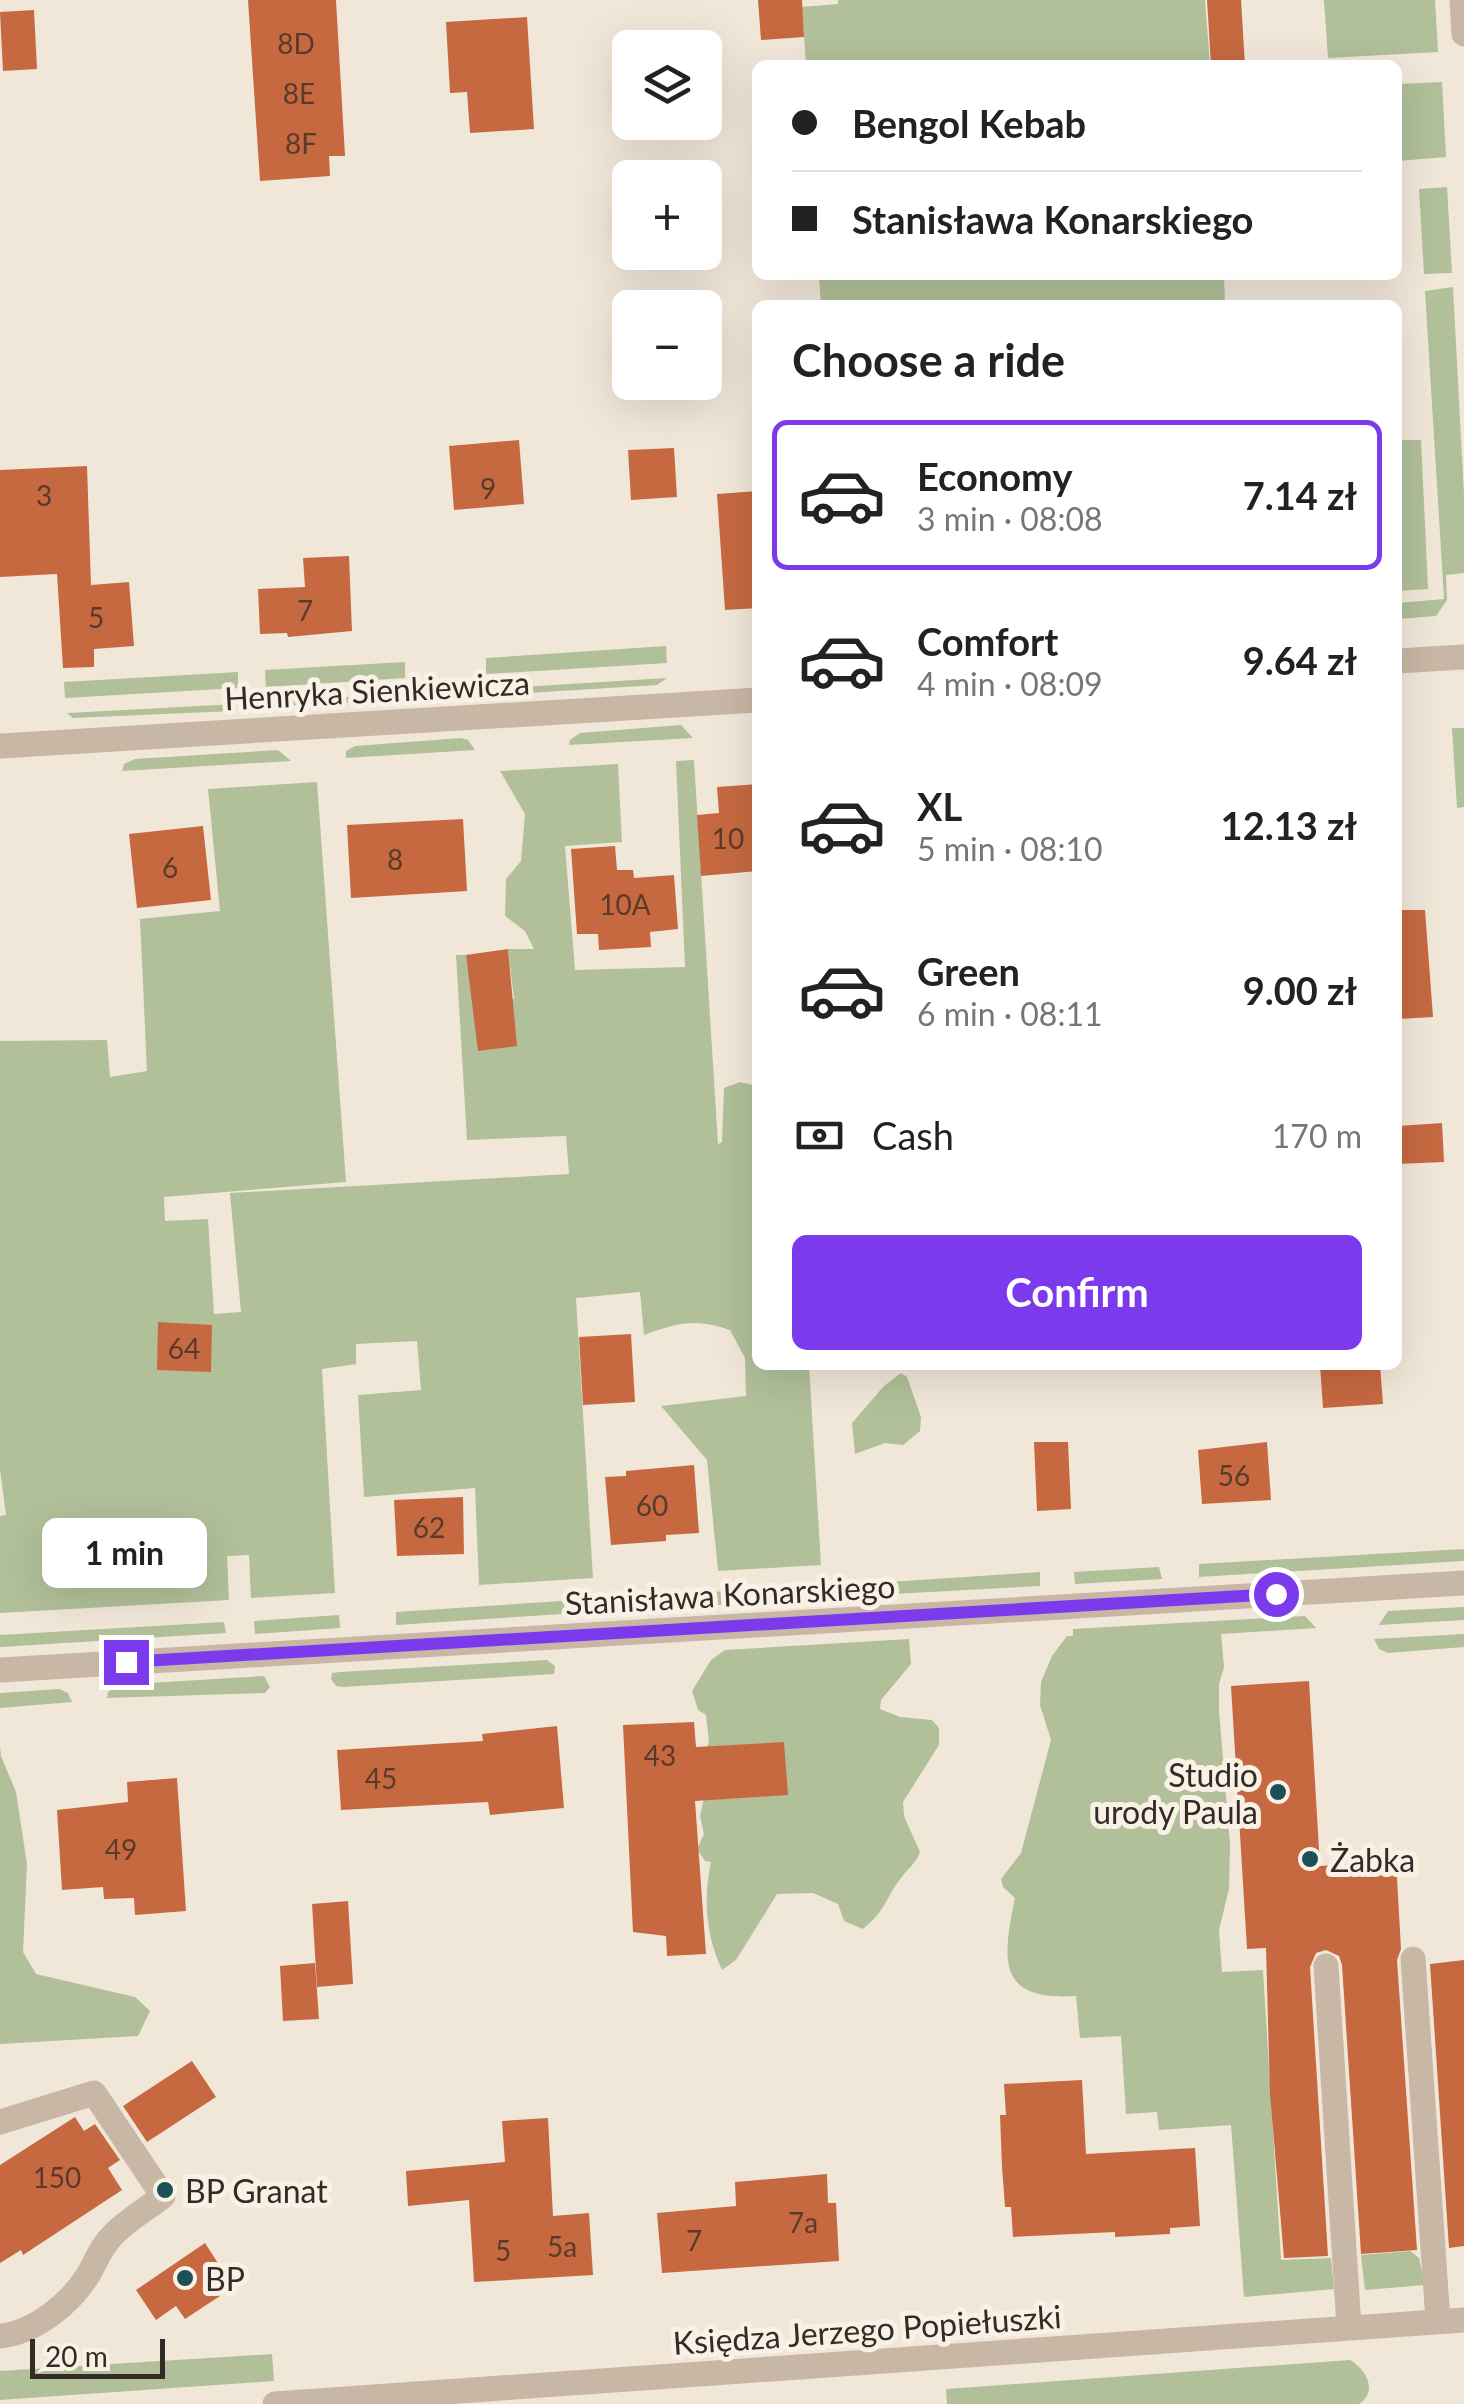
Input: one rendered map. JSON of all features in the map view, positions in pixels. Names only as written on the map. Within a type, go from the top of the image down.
[{"type":"street","points":[[1462,0],[1464,34]]},
{"type":"street","points":[[1402,661],[1464,656]]},
{"type":"street","name":"Henryka Sienkiewicza","points":[[0,746],[752,700]]},
{"type":"street","name":"Stanisława Konarskiego","points":[[0,1670],[1464,1583]]},
{"type":"street","points":[[1413,1959],[1438,2321]]},
{"type":"street","points":[[1326,1966],[1349,2327]]},
{"type":"street","points":[[0,2122],[94,2093],[163,2196],[114,2233],[70,2298],[19,2334],[0,2336]]},
{"type":"street","name":"Księdza Jerzego Popiełuszki","points":[[275,2404],[1464,2320]]},
{"type":"green space","points":[[838,0],[1205,0],[1210,60],[806,60],[802,7],[838,4]]},
{"type":"green space","points":[[1324,0],[1435,0],[1438,52],[1328,58]]},
{"type":"green space","points":[[1442,82],[1446,157],[1402,161],[1402,84]]},
{"type":"green space","points":[[1447,187],[1452,273],[1424,274],[1419,189]]},
{"type":"green space","points":[[819,280],[1224,280],[1225,300],[821,300]]},
{"type":"green space","points":[[1453,287],[1464,494],[1464,573],[1446,575],[1447,600],[1436,616],[1402,619],[1402,603],[1444,599],[1425,291]]},
{"type":"green space","points":[[1402,440],[1421,440],[1428,589],[1402,591]]},
{"type":"green space","points":[[666,646],[667,663],[486,674],[486,658]]},
{"type":"green space","points":[[405,662],[405,678],[266,687],[265,670]]},
{"type":"green space","points":[[238,672],[238,688],[65,698],[64,682]]},
{"type":"green space","points":[[667,678],[657,685],[494,695],[489,689]]},
{"type":"green space","points":[[408,694],[403,700],[276,706],[272,701]]},
{"type":"green space","points":[[237,704],[233,711],[73,718],[67,713]]},
{"type":"green space","points":[[681,725],[693,738],[569,745],[580,733]]},
{"type":"green space","points":[[1452,728],[1464,728],[1464,807],[1457,808]]},
{"type":"green space","points":[[468,740],[475,750],[346,758],[346,751],[355,746]]},
{"type":"green space","points":[[278,750],[291,761],[122,771],[124,764],[135,759]]},
{"type":"green space","points":[[694,760],[718,1144],[722,1142],[724,1088],[740,1082],[752,1085],[752,1370],[809,1370],[821,1565],[718,1571],[707,1460],[661,1406],[746,1396],[745,1358],[730,1330],[717,1326],[686,1324],[644,1335],[640,1292],[576,1298],[593,1578],[479,1585],[475,1488],[364,1497],[358,1395],[421,1390],[417,1341],[356,1344],[356,1364],[322,1369],[335,1593],[251,1598],[249,1555],[227,1556],[229,1600],[0,1613],[0,1516],[6,1515],[0,1469],[0,1041],[107,1040],[110,1077],[147,1071],[140,919],[220,911],[208,789],[317,782],[346,1182],[164,1197],[165,1221],[208,1219],[214,1314],[241,1312],[230,1193],[569,1174],[566,1136],[467,1140],[456,955],[466,955],[473,1004],[514,999],[508,949],[534,949],[525,931],[505,916],[506,879],[521,861],[525,814],[500,771],[618,764],[622,842],[565,846],[575,970],[685,967],[676,761]]},
{"type":"green space","points":[[901,1373],[907,1377],[921,1417],[920,1431],[903,1445],[885,1443],[855,1454],[852,1423],[884,1386]]},
{"type":"green space","points":[[1464,1549],[1464,1561],[1199,1577],[1199,1564]]},
{"type":"green space","points":[[1159,1567],[1162,1579],[1075,1584],[1074,1572]]},
{"type":"green space","points":[[1040,1572],[1040,1586],[856,1596],[858,1584]]},
{"type":"green space","points":[[816,1585],[816,1599],[620,1611],[621,1598]]},
{"type":"green space","points":[[591,1599],[593,1612],[396,1625],[396,1612]]},
{"type":"green space","points":[[1464,1607],[1464,1620],[1379,1625],[1388,1611]]},
{"type":"green space","points":[[339,1615],[340,1628],[255,1634],[254,1621]]},
{"type":"green space","points":[[1305,1616],[1316,1628],[1221,1634],[1224,1667],[1219,1684],[1219,1710],[1230,1844],[1229,1889],[1219,1930],[1222,1972],[1263,1970],[1281,2260],[1331,2258],[1334,2289],[1244,2297],[1231,2125],[1159,2130],[1157,2112],[1126,2114],[1121,2036],[1080,2038],[1076,1996],[1031,1992],[1011,1972],[1008,1941],[1015,1898],[1003,1887],[1001,1879],[1021,1853],[1051,1740],[1040,1705],[1041,1682],[1052,1656],[1067,1636],[1073,1636],[1073,1629]]},
{"type":"green space","points":[[224,1622],[226,1633],[0,1647],[0,1635]]},
{"type":"green space","points":[[1464,1634],[1464,1647],[1388,1653],[1379,1649],[1374,1639]]},
{"type":"green space","points":[[909,1639],[911,1664],[881,1700],[880,1709],[900,1717],[932,1720],[939,1728],[939,1745],[903,1802],[918,1856],[882,1909],[863,1929],[844,1921],[838,1904],[813,1893],[777,1894],[736,1960],[722,1970],[712,1944],[708,1917],[711,1862],[705,1861],[697,1849],[704,1834],[700,1816],[704,1754],[709,1742],[706,1715],[698,1710],[692,1691],[711,1660],[725,1650]]},
{"type":"green space","points":[[547,1660],[555,1666],[554,1674],[343,1687],[336,1686],[331,1679],[332,1673],[340,1672]]},
{"type":"green space","points":[[264,1676],[270,1687],[265,1693],[107,1698],[117,1685]]},
{"type":"green space","points":[[59,1689],[68,1693],[72,1702],[0,1708],[0,1693]]},
{"type":"green space","points":[[0,1745],[16,1792],[27,1864],[23,1952],[36,1974],[135,1997],[150,2011],[138,2036],[0,2044]]},
{"type":"green space","points":[[1410,2251],[1419,2258],[1425,2285],[1365,2290],[1361,2255]]},
{"type":"green space","points":[[272,2354],[274,2381],[0,2400],[0,2371]]},
{"type":"green space","points":[[1350,2360],[1368,2381],[1368,2393],[1359,2404],[947,2404],[946,2389]]},
{"type":"building","points":[[248,0],[336,0],[345,156],[329,156],[330,176],[260,181]]},
{"type":"building","points":[[758,0],[802,0],[804,37],[761,40]]},
{"type":"building","points":[[1207,0],[1241,0],[1245,60],[1211,60]]},
{"type":"building","points":[[34,10],[37,69],[3,71],[0,12]]},
{"type":"building","points":[[527,17],[534,129],[470,133],[467,92],[450,93],[446,22]]},
{"type":"building","points":[[519,440],[524,504],[454,510],[449,446]]},
{"type":"building","points":[[674,448],[677,497],[631,500],[628,450]]},
{"type":"building","points":[[87,466],[91,585],[129,582],[134,646],[94,649],[94,667],[63,668],[57,574],[0,577],[0,470]]},
{"type":"building","points":[[752,491],[752,608],[725,610],[717,494]]},
{"type":"building","points":[[349,556],[352,631],[288,637],[287,633],[260,634],[258,589],[305,587],[303,558]]},
{"type":"building","points":[[752,784],[752,872],[701,876],[697,815],[719,813],[717,787]]},
{"type":"building","points":[[463,819],[467,891],[351,898],[347,825]]},
{"type":"building","points":[[203,826],[211,900],[137,908],[129,834]]},
{"type":"building","points":[[615,846],[617,870],[633,870],[634,878],[674,875],[678,929],[650,932],[651,947],[599,950],[598,934],[577,934],[571,849]]},
{"type":"building","points":[[1402,910],[1425,910],[1433,1017],[1402,1019]]},
{"type":"building","points":[[508,949],[517,1046],[478,1051],[466,955]]},
{"type":"building","points":[[1442,1123],[1444,1162],[1402,1164],[1402,1126]]},
{"type":"building","points":[[158,1322],[212,1325],[211,1372],[157,1370]]},
{"type":"building","points":[[631,1334],[635,1402],[583,1405],[579,1337]]},
{"type":"building","points":[[1320,1370],[1380,1370],[1383,1404],[1323,1408]]},
{"type":"building","points":[[1034,1442],[1068,1442],[1071,1509],[1037,1511]]},
{"type":"building","points":[[1267,1442],[1271,1500],[1202,1504],[1198,1450]]},
{"type":"building","points":[[694,1465],[699,1533],[666,1535],[666,1541],[611,1545],[605,1477],[626,1476],[626,1471]]},
{"type":"building","points":[[463,1497],[464,1554],[397,1556],[394,1500]]},
{"type":"building","points":[[1309,1681],[1320,1866],[1396,1861],[1401,1949],[1397,1960],[1417,2250],[1361,2254],[1342,1965],[1339,1956],[1326,1950],[1316,1953],[1310,1967],[1328,2256],[1284,2258],[1270,2094],[1266,1948],[1247,1949],[1231,1686]]},
{"type":"building","points":[[694,1722],[696,1747],[784,1742],[788,1795],[695,1801],[706,1954],[667,1956],[666,1936],[633,1932],[623,1725]]},
{"type":"building","points":[[557,1726],[564,1808],[490,1815],[488,1802],[341,1810],[337,1750],[483,1741],[482,1734]]},
{"type":"building","points":[[177,1778],[186,1911],[135,1915],[134,1898],[104,1899],[103,1887],[62,1890],[57,1810],[128,1802],[127,1782]]},
{"type":"building","points":[[348,1901],[353,1984],[317,1987],[312,1904]]},
{"type":"building","points":[[1464,1960],[1464,2246],[1449,2248],[1430,1964]]},
{"type":"building","points":[[315,1963],[319,2019],[283,2021],[280,1966]]},
{"type":"building","points":[[192,2061],[216,2097],[147,2142],[123,2106]]},
{"type":"building","points":[[1082,2080],[1086,2154],[1195,2148],[1200,2226],[1170,2228],[1170,2234],[1115,2237],[1115,2232],[1013,2237],[1011,2207],[1005,2207],[1002,2167],[1000,2115],[1006,2115],[1004,2084]]},
{"type":"building","points":[[75,2117],[84,2131],[95,2124],[120,2160],[108,2168],[122,2190],[23,2255],[21,2250],[0,2263],[0,2165]]},
{"type":"building","points":[[548,2118],[553,2216],[589,2213],[593,2275],[474,2282],[469,2200],[408,2206],[406,2171],[505,2162],[502,2121]]},
{"type":"building","points":[[827,2174],[828,2203],[836,2203],[839,2261],[662,2273],[657,2213],[736,2206],[735,2182]]},
{"type":"building","name":"BP","points":[[205,2243],[225,2274],[211,2283],[220,2296],[185,2319],[176,2306],[156,2320],[136,2290]]},
{"type":"place","name":"Studio urody Paula","points":[[1278,1792]]},
{"type":"place","name":"Żabka","points":[[1310,1859]]},
{"type":"place","name":"BP Granat","points":[[165,2190]]},
{"type":"place","name":"BP","points":[[185,2278]]},
{"type":"route","points":[[126,1662],[1276,1594]]}]
